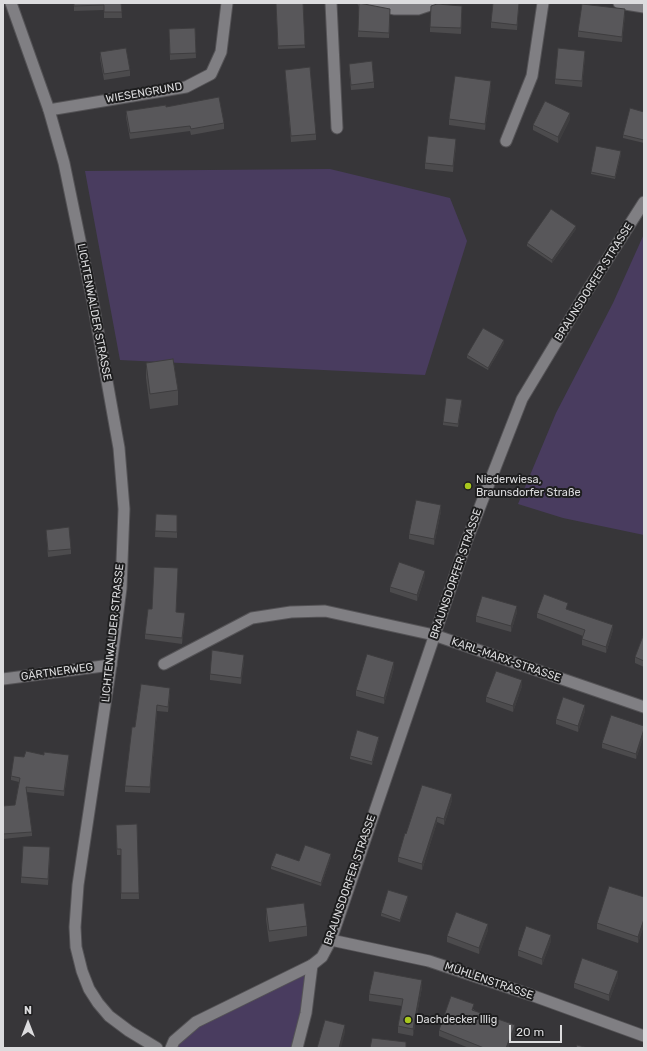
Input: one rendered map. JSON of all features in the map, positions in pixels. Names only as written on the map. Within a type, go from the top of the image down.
[{"type":"street","name":"LICHTENWALDER STRASSE","points":[[11,3],[49,110],[64,163],[90,287],[119,448],[124,509],[121,588],[78,885],[75,927],[76,947],[82,971],[89,989],[98,1003],[109,1016],[129,1032],[157,1048]]},
{"type":"street","name":"WIESENGRUND","points":[[49,110],[186,87],[212,74],[221,52],[227,3]]},
{"type":"street","points":[[331,3],[337,128]]},
{"type":"street","points":[[364,3],[395,9],[418,9],[436,3]]},
{"type":"street","points":[[506,141],[532,76],[543,3]]},
{"type":"street","points":[[619,3],[644,7]]},
{"type":"street","name":"BRAUNSDORFER STRASSE","points":[[171,1048],[174,1041],[196,1022],[312,965],[322,957],[331,940],[475,517],[522,399],[584,296],[644,202]]},
{"type":"street","name":"KARL-MARX-STRASSE","points":[[164,664],[252,618],[291,612],[325,611],[434,635],[644,707]]},
{"type":"street","name":"GÄRTNERWEG","points":[[3,680],[111,665]]},
{"type":"street","name":"MÜHLENSTRASSE","points":[[331,940],[429,961],[531,995],[644,1036]]},
{"type":"street","points":[[297,1048],[306,1013],[312,965]]},
{"type":"shaded area","points":[[330,169],[450,198],[467,241],[425,375],[120,360],[85,171]]},
{"type":"shaded area","points":[[644,234],[644,535],[563,518],[518,504],[556,413],[613,303]]},
{"type":"shaded area","points":[[312,965],[297,1048],[171,1048],[186,1031]]},
{"type":"building","points":[[74,3],[121,3],[122,12],[104,12],[104,5],[74,6]]},
{"type":"building","points":[[276,3],[303,3],[305,45],[278,46]]},
{"type":"building","points":[[359,3],[390,9],[389,33],[358,31]]},
{"type":"building","points":[[493,3],[519,3],[517,25],[491,22]]},
{"type":"building","points":[[437,4],[462,6],[461,28],[430,27],[431,6]]},
{"type":"building","points":[[582,4],[625,9],[622,37],[578,31]]},
{"type":"building","points":[[195,28],[196,53],[170,54],[169,29]]},
{"type":"building","points":[[126,48],[130,70],[104,74],[100,52]]},
{"type":"building","points":[[558,48],[585,51],[582,81],[555,79]]},
{"type":"building","points":[[372,61],[374,82],[351,85],[349,64]]},
{"type":"building","points":[[310,67],[316,134],[291,136],[285,70]]},
{"type":"building","points":[[455,76],[491,81],[485,124],[449,119]]},
{"type":"building","points":[[219,97],[224,123],[191,129],[190,126],[130,133],[126,111],[166,105],[166,107]]},
{"type":"building","points":[[545,101],[570,113],[558,137],[533,125]]},
{"type":"building","points":[[630,108],[644,112],[644,140],[623,135]]},
{"type":"building","points":[[428,136],[456,139],[453,166],[425,163]]},
{"type":"building","points":[[596,146],[621,151],[615,177],[591,172]]},
{"type":"building","points":[[551,209],[576,226],[552,260],[527,243]]},
{"type":"building","points":[[483,328],[504,340],[488,368],[467,355]]},
{"type":"building","points":[[173,359],[178,390],[150,394],[146,363]]},
{"type":"building","points":[[446,398],[462,400],[458,424],[443,422]]},
{"type":"building","points":[[416,500],[441,505],[434,539],[409,534]]},
{"type":"building","points":[[156,514],[177,515],[177,532],[155,531]]},
{"type":"building","points":[[69,527],[71,549],[48,551],[46,530]]},
{"type":"building","points":[[399,562],[425,571],[417,595],[390,587]]},
{"type":"building","points":[[154,567],[178,568],[176,612],[185,613],[182,638],[145,634],[148,609],[152,609]]},
{"type":"building","points":[[544,594],[568,603],[566,609],[613,625],[606,647],[582,639],[585,630],[537,613]]},
{"type":"building","points":[[482,596],[517,606],[511,626],[476,616]]},
{"type":"building","points":[[643,636],[644,637],[644,661],[635,657]]},
{"type":"building","points":[[212,650],[244,655],[241,678],[210,674]]},
{"type":"building","points":[[367,654],[394,662],[384,698],[356,690]]},
{"type":"building","points":[[496,671],[522,680],[513,706],[486,697]]},
{"type":"building","points":[[141,684],[170,688],[168,707],[157,705],[150,787],[125,786],[132,727],[135,727]]},
{"type":"building","points":[[563,697],[585,705],[578,726],[556,719]]},
{"type":"building","points":[[611,715],[644,726],[636,754],[602,743]]},
{"type":"building","points":[[357,730],[379,737],[372,762],[350,756]]},
{"type":"building","points":[[26,751],[44,755],[44,752],[69,755],[64,791],[26,787],[32,832],[3,834],[3,806],[15,805],[20,778],[11,776],[14,756],[24,757]]},
{"type":"building","points":[[422,785],[452,794],[444,819],[437,817],[422,864],[398,857]]},
{"type":"building","points":[[137,824],[139,893],[121,893],[121,849],[117,849],[116,825]]},
{"type":"building","points":[[305,845],[331,854],[321,883],[271,866],[276,853],[299,861]]},
{"type":"building","points":[[23,846],[50,847],[48,879],[21,877]]},
{"type":"building","points":[[609,886],[644,897],[644,919],[638,937],[597,923]]},
{"type":"building","points":[[388,890],[408,896],[400,920],[381,913]]},
{"type":"building","points":[[304,903],[307,926],[269,931],[266,908]]},
{"type":"building","points":[[456,912],[488,924],[479,948],[447,936]]},
{"type":"building","points":[[526,926],[551,935],[542,959],[518,950]]},
{"type":"building","points":[[582,958],[618,971],[609,995],[574,983]]},
{"type":"building","points":[[374,971],[422,980],[413,1029],[398,1026],[403,999],[369,994]]},
{"type":"building","points":[[451,996],[474,1004],[472,1010],[515,1025],[506,1048],[484,1048],[439,1030]]},
{"type":"building","points":[[325,1020],[345,1025],[339,1048],[317,1048]]},
{"type":"building","points":[[372,1038],[406,1042],[406,1048],[370,1048]]},
{"type":"building","points":[[577,1045],[588,1048],[576,1048]]},
{"type":"place","name":"Niederwiesa, Braunsdorfer Straße","points":[[468,486]]},
{"type":"place","name":"Dachdecker Illig","points":[[408,1020]]}]
